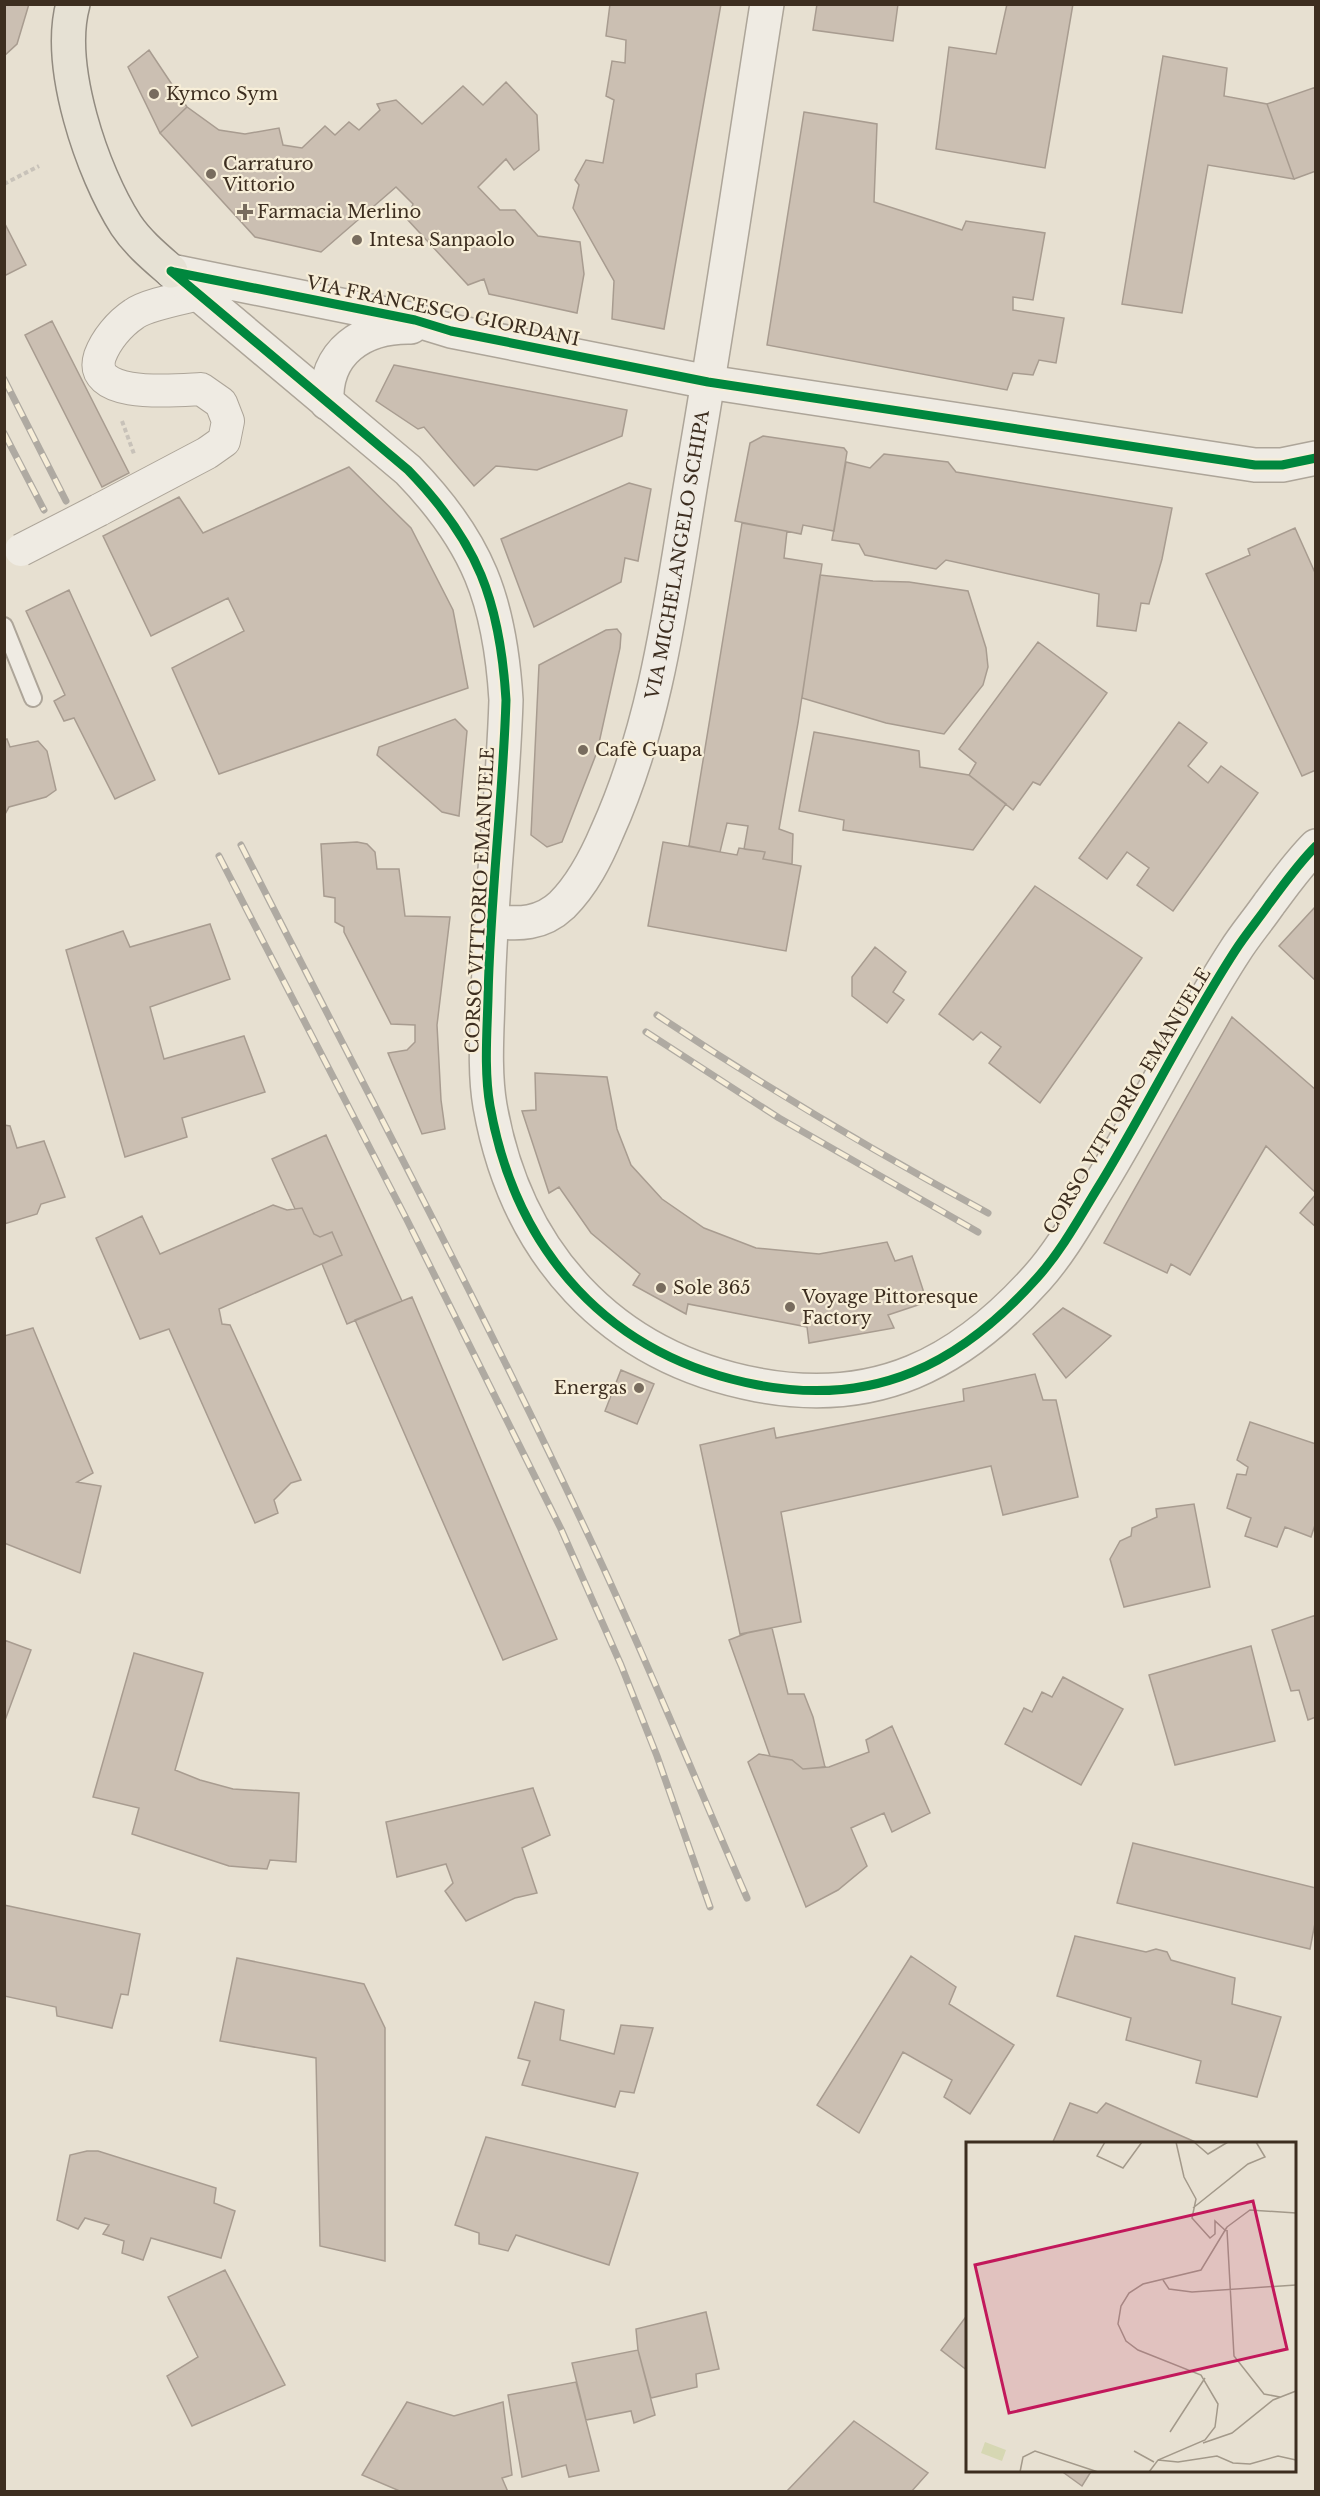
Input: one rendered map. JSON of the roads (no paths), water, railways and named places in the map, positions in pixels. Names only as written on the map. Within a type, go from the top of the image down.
[{"type":"main road","name":"CORSO VITTORIO EMANUELE","points":[[73,4],[68,28],[69,60],[87,137],[109,194],[128,226],[146,249],[171,272]]},
{"type":"street","name":"VIA MICHELANGELO SCHIPA","points":[[492,921],[528,923],[548,917],[563,904],[595,861],[625,790],[658,672],[708,382],[767,4]]},
{"type":"street","name":"CORSO VITTORIO EMANUELE","points":[[171,272],[408,470],[438,503],[472,555],[485,581],[495,610],[504,667],[506,700],[492,921],[487,1044],[489,1102],[508,1178],[518,1203],[553,1262],[576,1290],[600,1313],[633,1336],[672,1357],[712,1374],[784,1390],[827,1390],[876,1385],[906,1377],[940,1361],[1004,1311],[1039,1276],[1069,1234],[1133,1130],[1236,948],[1301,861],[1316,846]]},
{"type":"street","name":"VIA FRANCESCO GIORDANI","points":[[171,272],[415,320],[452,331],[708,382],[1255,465],[1282,465],[1316,458]]},
{"type":"street","points":[[13,552],[99,510],[207,453],[224,441],[228,421],[221,403],[201,389],[154,392],[115,385],[102,376],[98,364],[105,342],[135,313],[199,294]]},
{"type":"street","points":[[327,403],[327,380],[330,370],[359,338],[395,327],[452,331]]},
{"type":"lane","points":[[4,626],[33,698]]},
{"type":"railway","points":[[4,379],[66,501]]},
{"type":"railway","points":[[4,433],[44,510]]},
{"type":"railway","points":[[241,845],[426,1205],[561,1477],[641,1651],[747,1898]]},
{"type":"railway","points":[[219,856],[407,1220],[561,1529],[621,1665],[657,1756],[710,1907]]},
{"type":"railway","points":[[657,1015],[738,1068],[821,1118],[988,1213]]},
{"type":"railway","points":[[646,1032],[779,1118],[978,1232]]},
{"type":"place","name":"Kymco Sym","points":[[154,94]]},
{"type":"place","name":"Carraturo Vittorio","points":[[211,174]]},
{"type":"place","name":"Farmacia Merlino","points":[[245,212]]},
{"type":"place","name":"Intesa Sanpaolo","points":[[357,240]]},
{"type":"place","name":"Cafè Guapa","points":[[583,750]]},
{"type":"place","name":"Sole 365","points":[[661,1288]]},
{"type":"place","name":"Voyage Pittoresque Factory","points":[[790,1307]]},
{"type":"place","name":"Energas","points":[[639,1388]]}]
